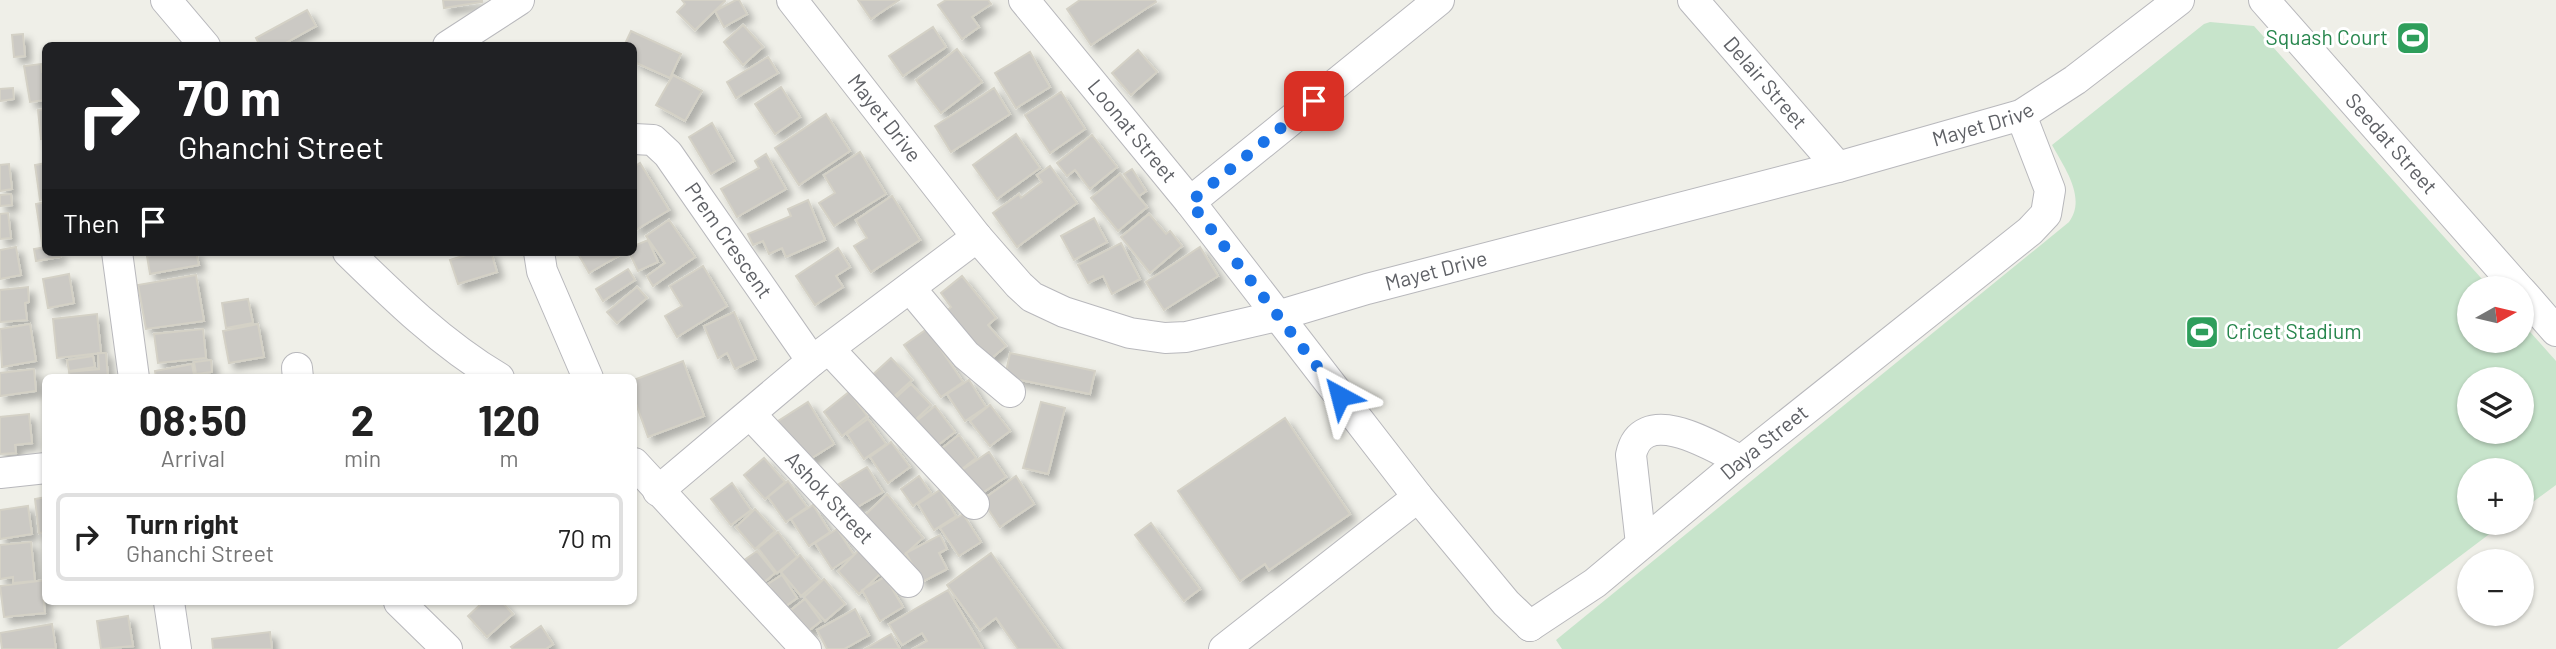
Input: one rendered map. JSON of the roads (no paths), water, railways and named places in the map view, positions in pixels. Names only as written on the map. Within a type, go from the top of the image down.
[{"type":"street","points":[[165,0],[179,42]]},
{"type":"street","points":[[165,0],[202,42]]},
{"type":"street","points":[[454,42],[519,0]]},
{"type":"street","name":"Mayet Drive","points":[[792,0],[977,237],[1009,275],[1032,296],[1064,312],[1130,333],[1165,338],[1186,337],[1277,316],[1367,289],[1838,167],[2021,115],[2075,80],[2179,0]]},
{"type":"street","points":[[1190,202],[1439,0]]},
{"type":"street","name":"Seedat Street","points":[[2264,0],[2508,276]]},
{"type":"street","name":"Loonat Street","points":[[1027,1],[1190,202],[1418,497]]},
{"type":"street","name":"Delair Street","points":[[1700,2],[1838,167]]},
{"type":"street","name":"Daya Street","points":[[1418,497],[1506,603],[1530,638],[1741,461],[2030,231],[2046,214],[2050,190],[2021,115]]},
{"type":"street","name":"Prem Crescent","points":[[637,139],[653,141],[668,154],[821,355]]},
{"type":"street","points":[[658,491],[821,355],[977,237]]},
{"type":"street","points":[[118,256],[133,374]]},
{"type":"street","points":[[352,256],[417,319],[492,374]]},
{"type":"street","points":[[540,256],[542,271],[586,374]]},
{"type":"street","points":[[910,288],[967,355],[1010,392]]},
{"type":"street","name":"Seedat Street","points":[[2534,306],[2556,331]]},
{"type":"street","points":[[821,355],[974,504]]},
{"type":"street","name":"Ashok Street","points":[[751,415],[908,582]]},
{"type":"street","points":[[1642,544],[1631,455],[1636,443],[1646,434],[1664,429],[1674,430],[1701,439],[1741,461]]},
{"type":"street","points":[[637,466],[806,649]]},
{"type":"street","points":[[0,473],[42,468]]},
{"type":"street","points":[[1224,649],[1418,497]]},
{"type":"street","points":[[176,649],[177,605]]},
{"type":"street","points":[[402,605],[447,649]]},
{"type":"place","name":"Squash Court","points":[[2413,38]]},
{"type":"place","name":"Cricet Stadium","points":[[2202,332]]}]
